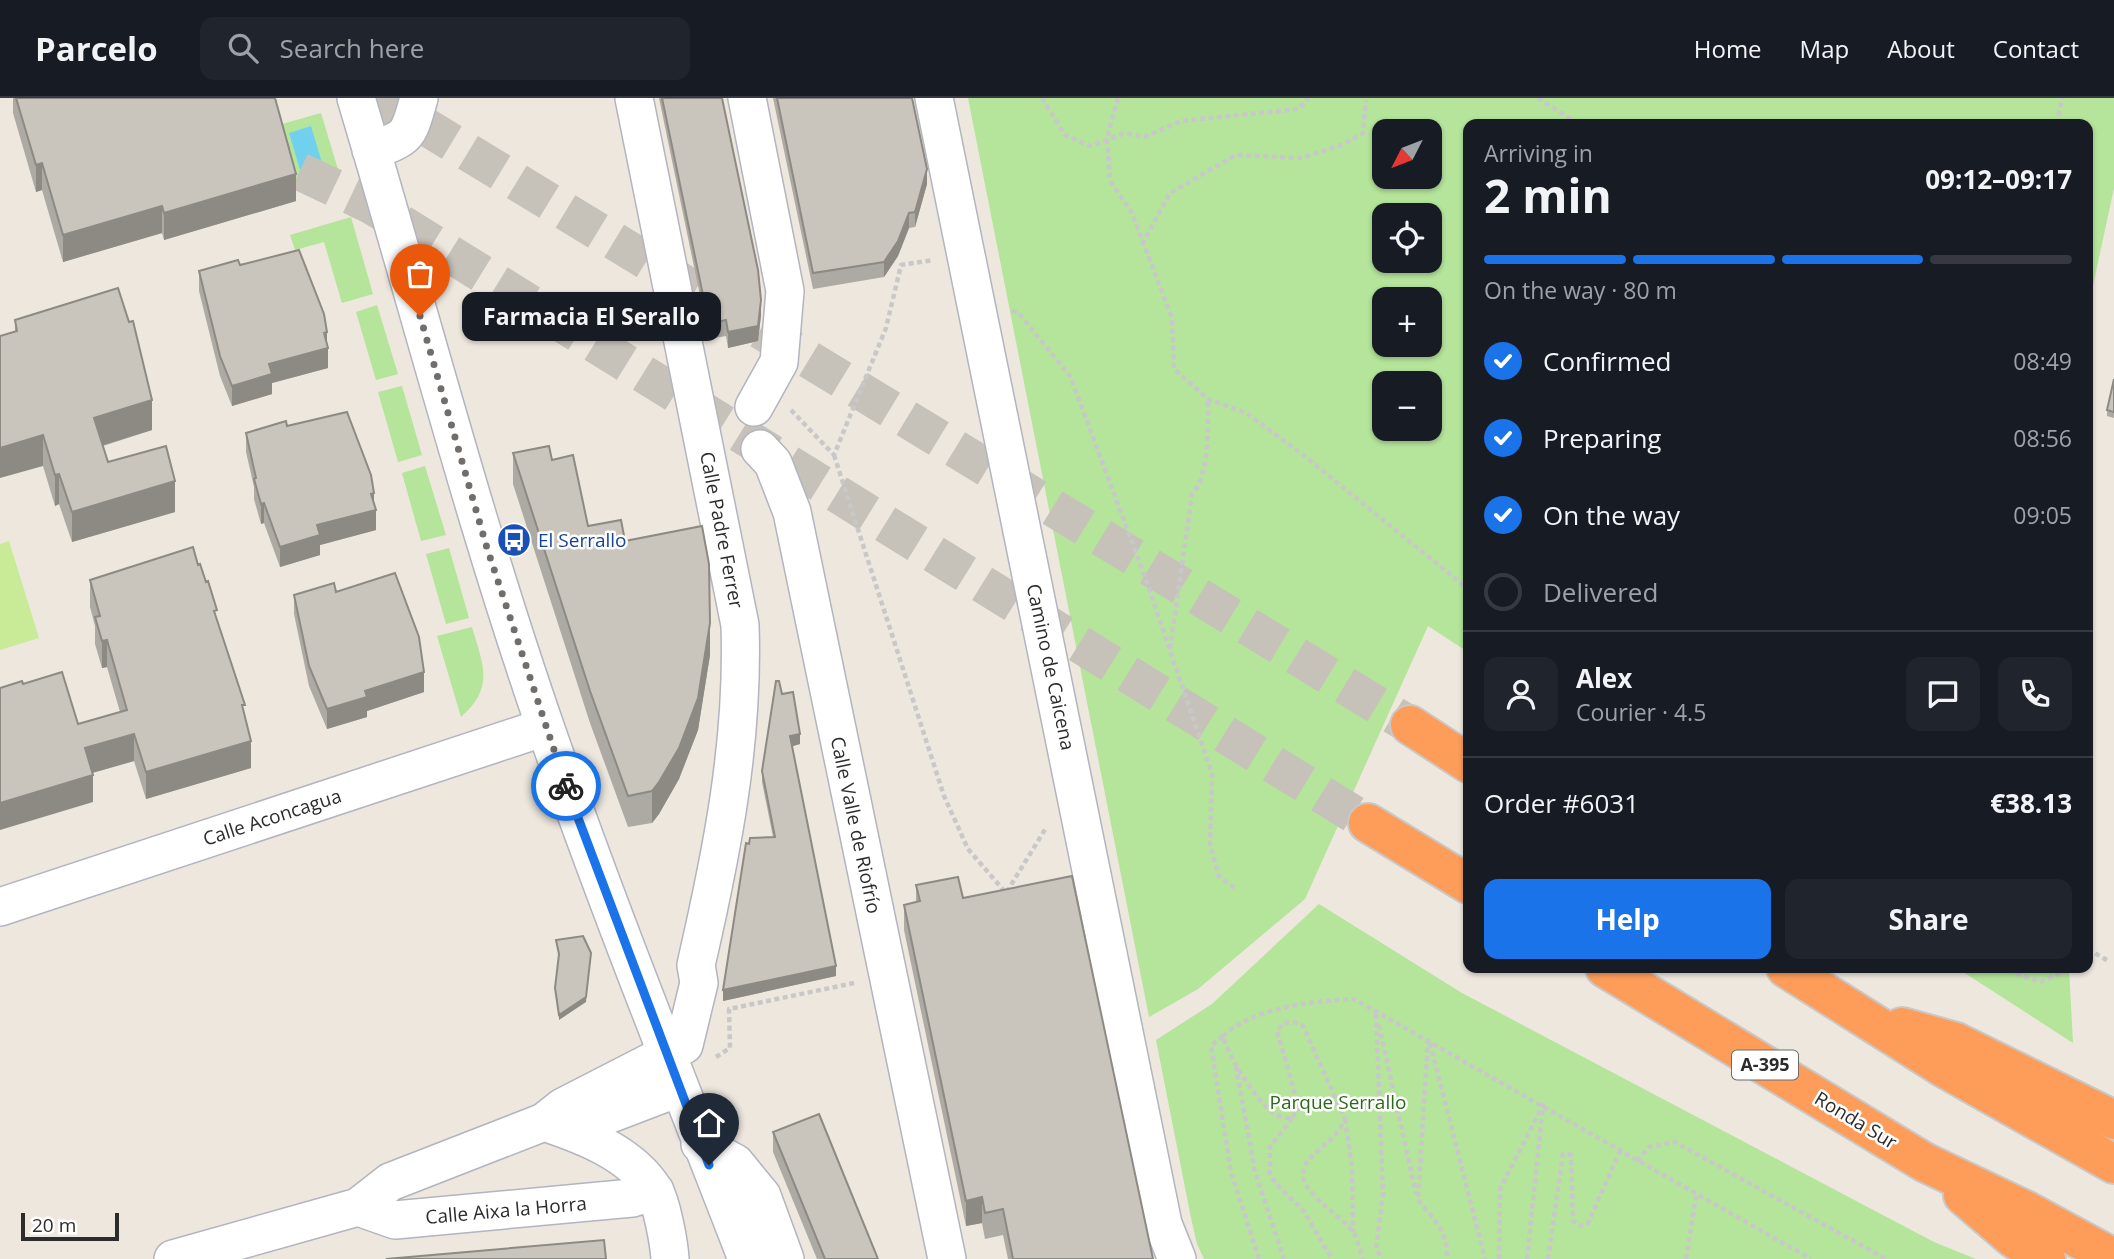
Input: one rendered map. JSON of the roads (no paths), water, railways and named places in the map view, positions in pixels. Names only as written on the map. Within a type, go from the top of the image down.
[{"type":"highway","points":[[1410,725],[1463,760]]},
{"type":"highway","points":[[1368,823],[1463,881]]},
{"type":"highway","name":"Ronda Sur","points":[[1613,973],[1924,1162],[2114,1258]]},
{"type":"highway","points":[[1794,973],[1944,1068],[2114,1164]]},
{"type":"highway","points":[[1863,1016],[1956,1042],[2114,1119]]},
{"type":"highway","points":[[1924,1162],[2013,1238],[2046,1259]]},
{"type":"street","points":[[356,98],[487,548],[545,727],[643,996],[747,1259]]},
{"type":"street","points":[[372,150],[395,143],[409,132],[418,98]]},
{"type":"street","name":"Calle Padre Ferrer","points":[[634,98],[700,415],[740,625],[742,687],[728,816],[696,965],[699,983],[692,1021],[672,1072]]},
{"type":"street","points":[[709,461],[760,449],[779,362],[785,291],[747,98]]},
{"type":"street","name":"Camino de Caicena","points":[[934,98],[1169,1252]]},
{"type":"street","points":[[700,415],[769,404]]},
{"type":"street","name":"Calle Valle de Riofrío","points":[[760,449],[773,463],[792,512],[947,1259]]},
{"type":"street","name":"Calle Aconcagua","points":[[0,907],[545,727]]},
{"type":"street","points":[[643,996],[662,988],[696,965]]},
{"type":"street","points":[[173,1259],[358,1207],[390,1182],[556,1126],[672,1072]]},
{"type":"street","points":[[556,1126],[589,1137],[637,1170],[655,1191],[670,1259]]},
{"type":"street","points":[[700,1144],[736,1163],[762,1196],[785,1259]]},
{"type":"street","name":"Calle Aixa la Horra","points":[[358,1207],[395,1220],[632,1198],[655,1191]]},
{"type":"water","points":[[311,126],[323,166],[301,173],[289,133]]},
{"type":"tunnel","points":[[368,98],[415,120],[1410,725]]},
{"type":"tunnel","points":[[248,147],[371,205],[1368,823]]},
{"type":"place","name":"Farmacia El Serallo","points":[[420,316]]},
{"type":"place","name":"El Serrallo","points":[[514,540]]},
{"type":"park label","name":"Parque Serrallo","points":[[1338,1102]]}]
